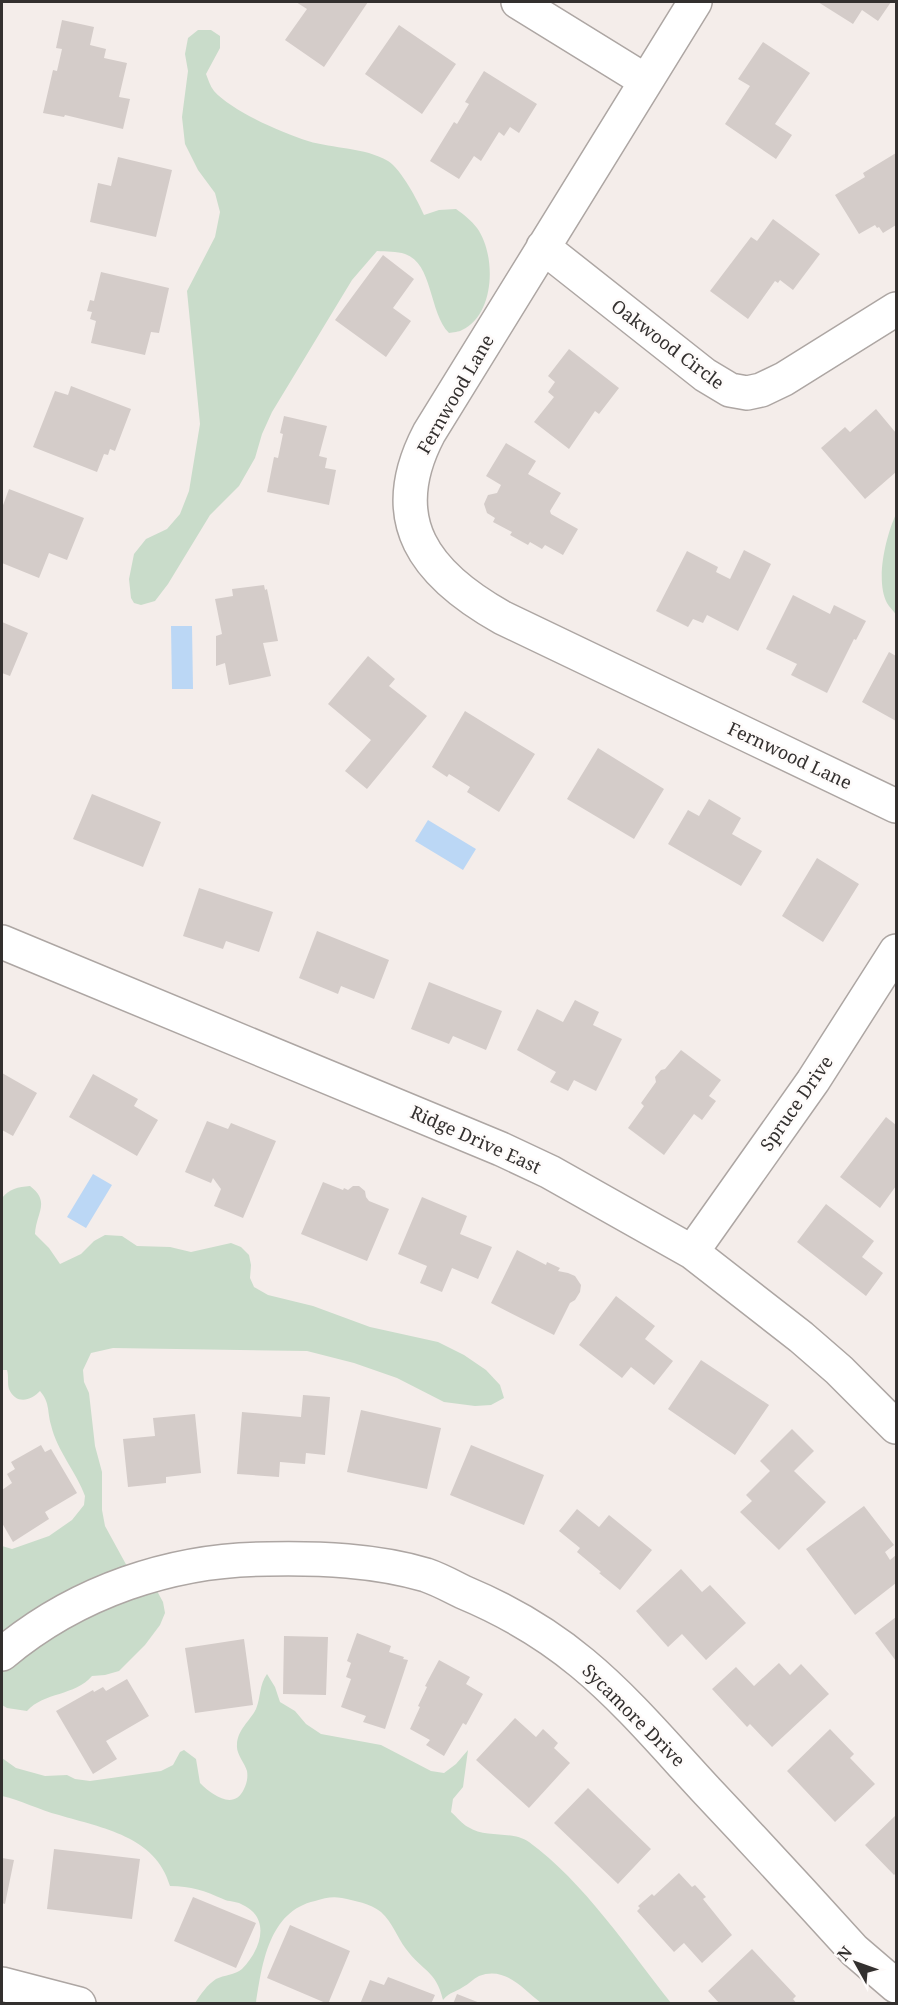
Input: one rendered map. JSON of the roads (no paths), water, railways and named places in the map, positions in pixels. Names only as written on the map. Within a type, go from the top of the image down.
[{"type":"street","points":[[518,2],[646,81]]},
{"type":"street","name":"Fernwood Lane","points":[[695,2],[433,426],[415,464],[410,489],[413,523],[419,542],[430,561],[454,586],[473,601],[503,618],[897,806]]},
{"type":"street","name":"Oakwood Circle","points":[[543,247],[716,384],[740,393],[761,390],[784,379],[897,309]]},
{"type":"street","name":"Ridge Drive East","points":[[2,942],[501,1149],[550,1172],[692,1252],[801,1337],[897,1427]]},
{"type":"street","name":"Spruce Drive","points":[[692,1252],[813,1081],[897,951]]},
{"type":"street","name":"Sycamore Drive","points":[[2,1654],[67,1609],[116,1587],[190,1566],[246,1559],[309,1558],[380,1565],[426,1576],[500,1608],[551,1640],[582,1663],[626,1703],[855,1950],[897,1986]]},
{"type":"street","points":[[2,1984],[79,2004]]},
{"type":"water","points":[[171,626],[192,626],[193,689],[172,689]]},
{"type":"water","points":[[428,820],[476,849],[463,870],[415,841]]},
{"type":"water","points":[[93,1174],[112,1185],[86,1228],[67,1217]]}]
